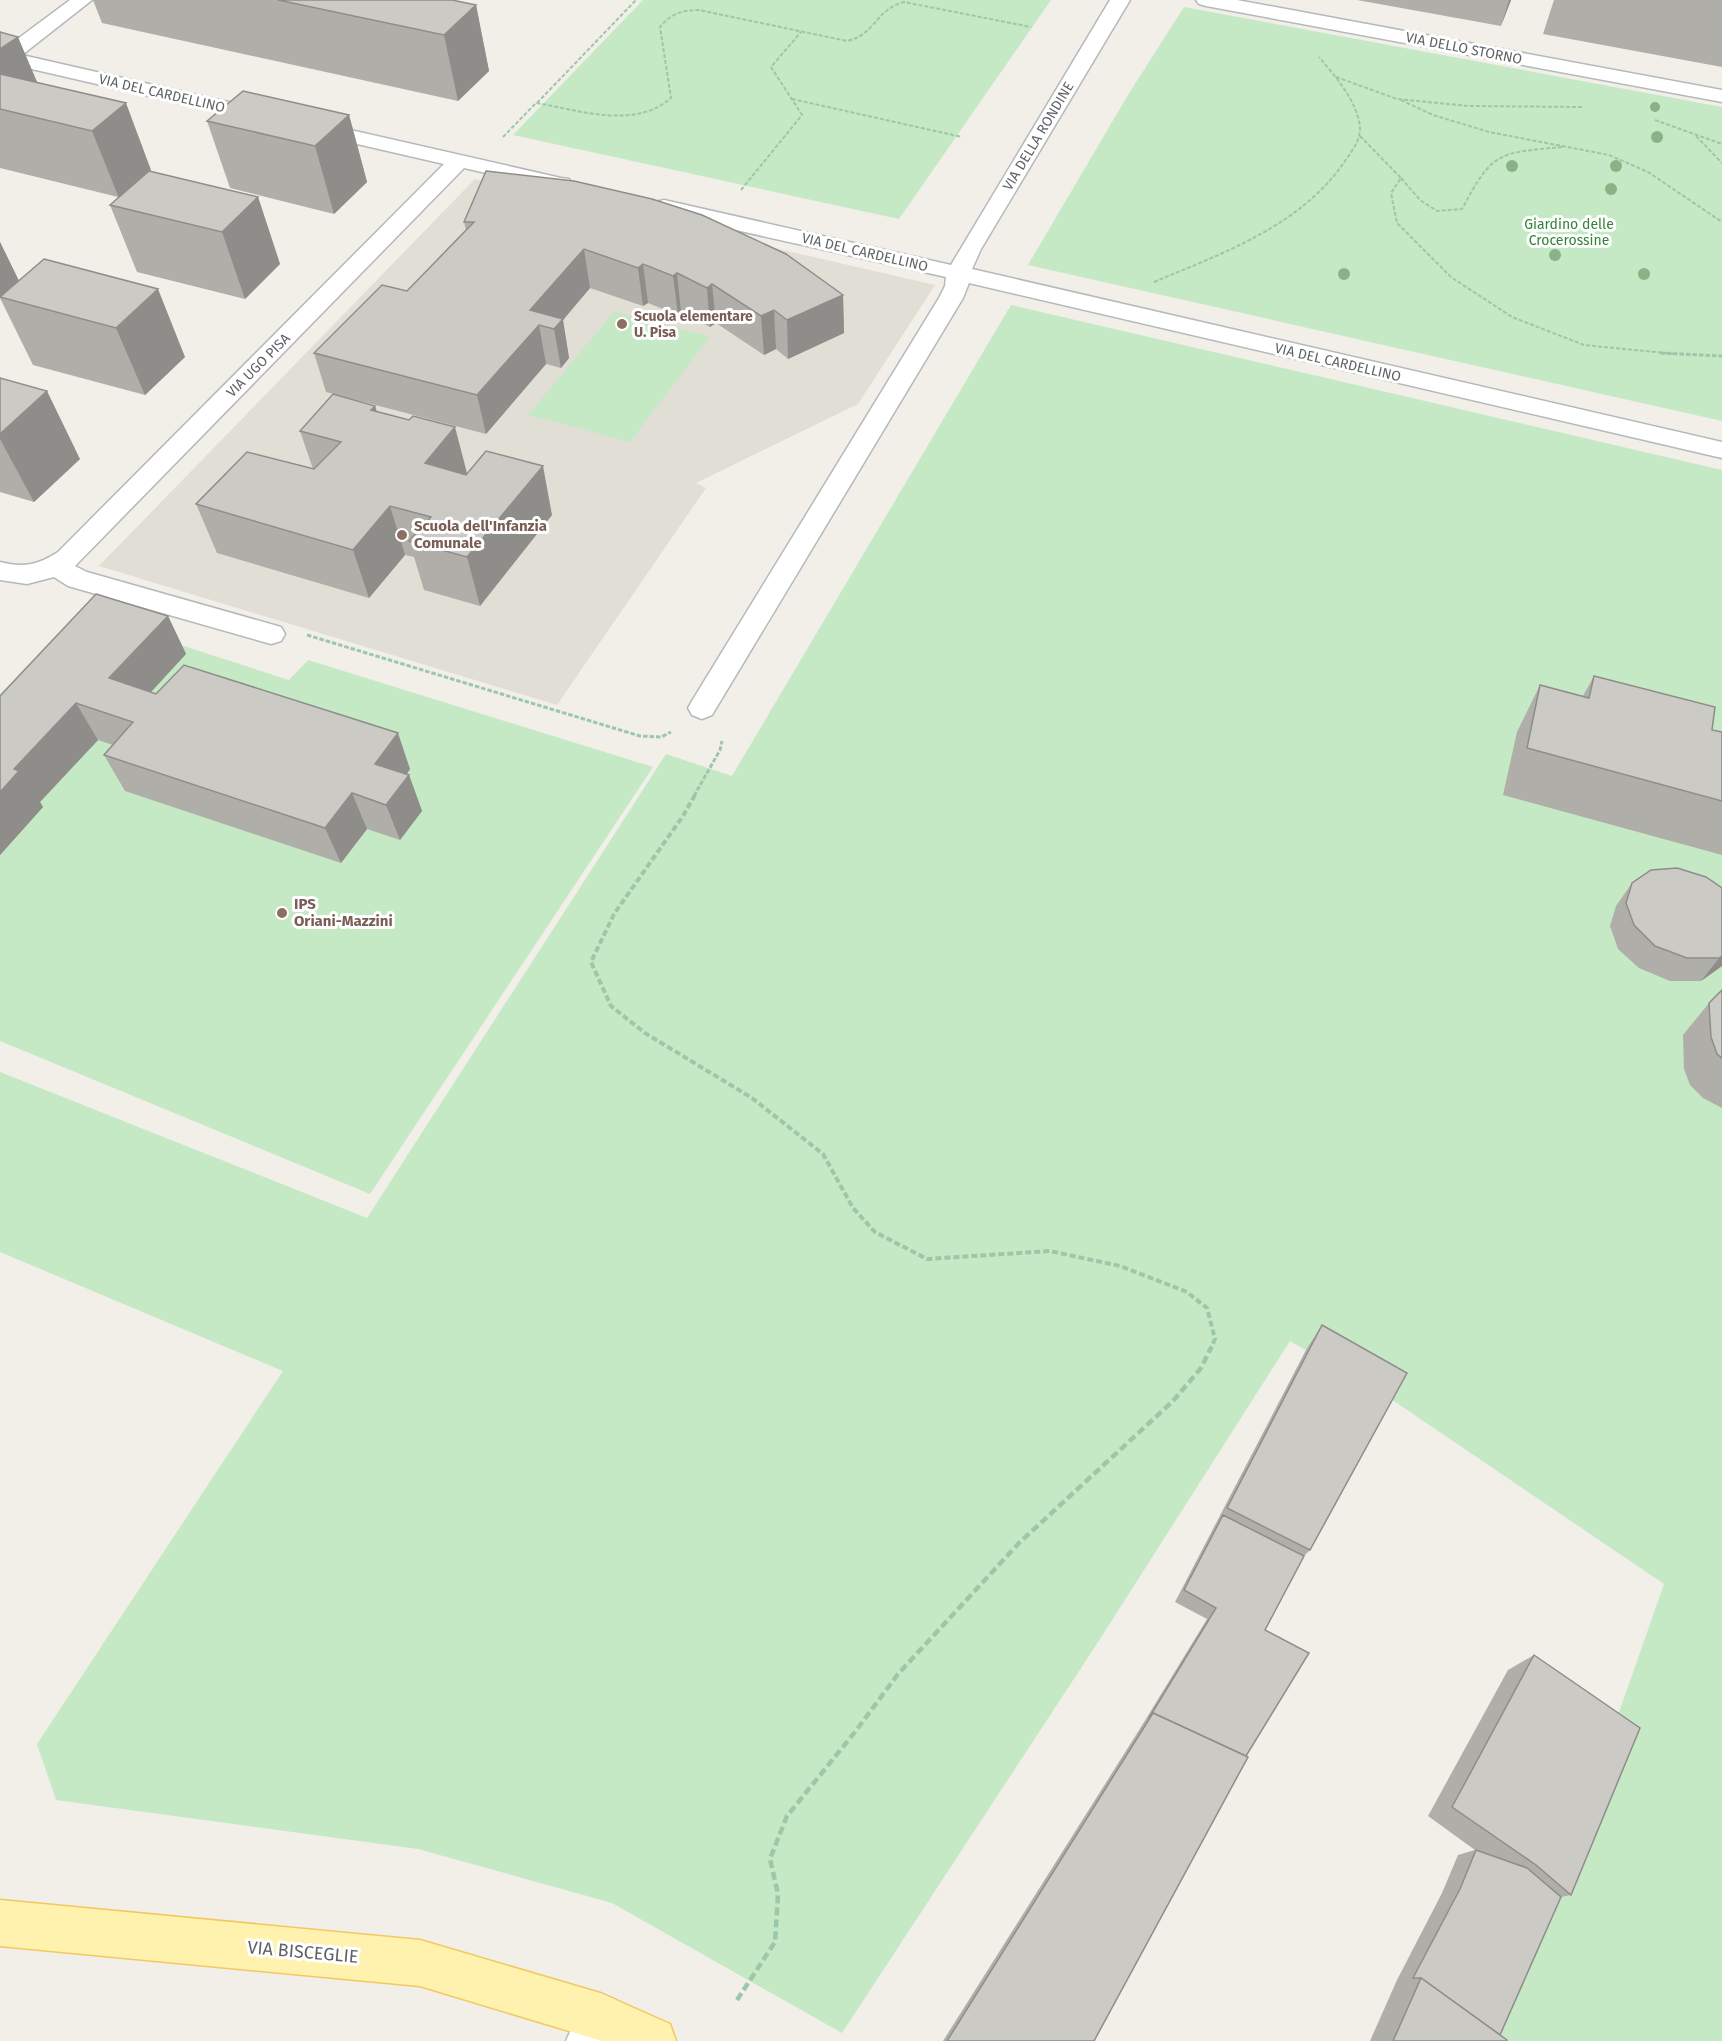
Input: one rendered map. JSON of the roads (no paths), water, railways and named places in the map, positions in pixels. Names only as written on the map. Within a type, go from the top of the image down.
[{"type":"main road","name":"VIA BISCEGLIE","points":[[0,1923],[420,1964],[595,2028],[652,2041]]},
{"type":"street","points":[[3,59],[82,0]]},
{"type":"street","name":"VIA DELLA RONDINE","points":[[702,708],[951,298],[957,286],[958,274],[1120,0]]},
{"type":"street","name":"VIA DELLO STORNO","points":[[1206,0],[1722,96]]},
{"type":"street","name":"VIA DEL CARDELLINO","points":[[3,59],[585,190]]},
{"type":"street","name":"VIA UGO PISA","points":[[56,567],[459,161]]},
{"type":"street","name":"VIA DEL CARDELLINO","points":[[641,202],[1722,450]]},
{"type":"street","points":[[0,571],[26,576],[56,567],[73,578],[271,634]]},
{"type":"place","name":"Scuola elementare U. Pisa","points":[[622,324]]},
{"type":"place","name":"Scuola dell'Infanzia Comunale","points":[[402,535]]},
{"type":"place","name":"IPS Oriani-Mazzini","points":[[282,913]]},
{"type":"park label","name":"Giardino delle Crocerossine","points":[[1569,232]]}]
